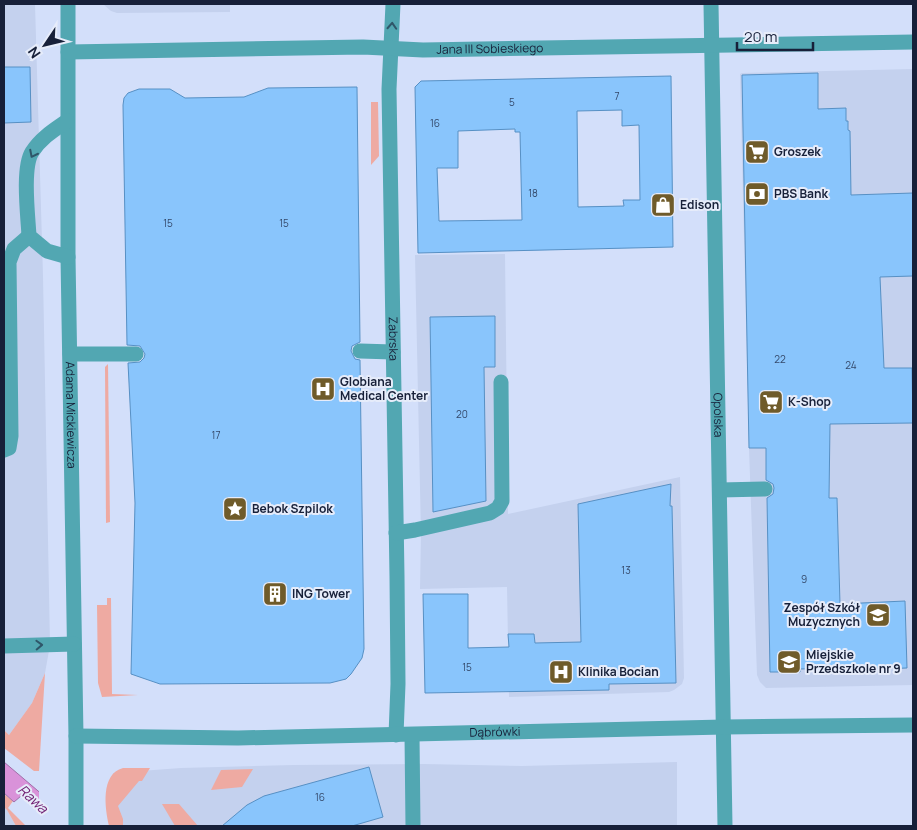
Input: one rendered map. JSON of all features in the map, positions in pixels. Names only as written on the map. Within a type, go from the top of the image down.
[{"type":"street","name":"Adama Mickiewicza","points":[[68,4],[68,257],[76,822]]},
{"type":"street","name":"Zabrska","points":[[393,4],[389,89],[398,684],[396,735]]},
{"type":"street","name":"Opolska","points":[[711,4],[725,826]]},
{"type":"street","name":"Jana III Sobieskiego","points":[[68,52],[363,47],[423,50],[913,42]]},
{"type":"street","points":[[29,236],[27,168],[32,153],[46,135],[67,121]]},
{"type":"street","points":[[29,236],[47,250],[68,257]]},
{"type":"street","points":[[4,450],[8,448],[11,436],[9,262],[14,249],[29,236]]},
{"type":"street","points":[[360,351],[393,352]]},
{"type":"street","points":[[70,354],[136,354]]},
{"type":"street","points":[[396,533],[490,513],[498,508],[502,501],[501,382]]},
{"type":"street","points":[[720,490],[765,488]]},
{"type":"street","points":[[4,646],[74,644]]},
{"type":"street","name":"Dąbrówki","points":[[76,736],[238,738],[724,726],[913,725]]},
{"type":"street","points":[[412,735],[413,826]]},
{"type":"shaded area","points":[[4,4],[35,4],[43,276],[50,645],[45,673],[32,703],[9,735],[4,730]]},
{"type":"shaded area","points":[[103,4],[230,4],[230,12],[117,13],[111,11]]},
{"type":"shaded area","points":[[913,69],[913,685],[766,688],[760,682],[757,675],[749,448],[740,74]]},
{"type":"shaded area","points":[[371,102],[378,102],[379,156],[371,165]]},
{"type":"shaded area","points":[[505,254],[508,514],[680,477],[684,678],[682,684],[669,692],[509,697],[507,587],[420,589],[421,534],[415,255]]},
{"type":"shaded area","points":[[108,364],[110,522],[106,523],[105,367]]},
{"type":"shaded area","points":[[107,598],[111,598],[112,694],[138,695],[102,697],[98,683],[97,605],[107,605]]},
{"type":"shaded area","points":[[45,673],[39,771],[34,771],[4,748],[4,730],[9,735],[32,703]]},
{"type":"shaded area","points":[[677,762],[677,826],[119,826],[113,773],[181,768],[294,765],[424,764],[522,766]]},
{"type":"shaded area","points":[[123,768],[150,768],[142,781],[139,781],[118,806],[123,819],[123,826],[109,826],[106,811],[107,785],[111,777]]},
{"type":"shaded area","points":[[253,769],[242,787],[211,790],[221,770]]},
{"type":"shaded area","points":[[4,794],[13,801],[8,808],[26,826],[16,826],[4,807]]},
{"type":"shaded area","points":[[162,804],[179,804],[198,826],[175,826]]},
{"type":"shaded area","points":[[4,807],[7,810],[16,826],[4,826]]},
{"type":"water","name":"Rawa","points":[[4,762],[44,796],[51,822],[21,796],[14,802],[4,793]]},
{"type":"pier","points":[[39,789],[73,826],[51,826],[39,815]]},
{"type":"building","points":[[4,67],[30,67],[31,122],[4,123]]},
{"type":"building","points":[[818,73],[818,109],[846,108],[846,121],[848,121],[848,130],[850,131],[851,195],[913,193],[913,276],[880,277],[884,368],[912,368],[913,423],[830,424],[829,498],[837,498],[840,604],[905,601],[907,668],[800,669],[800,672],[770,672],[767,498],[773,494],[774,488],[773,484],[766,480],[766,448],[749,448],[742,75]]},
{"type":"building","points":[[671,76],[673,247],[418,253],[415,87],[421,81]],"holes":[[[622,110],[622,126],[639,125],[640,200],[623,200],[624,206],[578,207],[577,111]],[[515,129],[515,132],[520,132],[522,220],[439,221],[437,168],[458,168],[458,131]]]},
{"type":"building","points":[[357,87],[360,342],[352,346],[351,351],[355,359],[360,360],[364,649],[362,658],[346,679],[330,683],[160,684],[131,674],[135,503],[128,363],[140,362],[145,354],[140,346],[127,345],[124,98],[128,93],[139,89],[170,89],[185,98],[244,97],[268,88]]},
{"type":"building","points":[[495,316],[495,367],[484,367],[486,501],[433,512],[430,317]]},
{"type":"building","points":[[671,484],[670,506],[672,506],[676,683],[609,684],[609,690],[425,693],[423,594],[468,594],[468,648],[509,647],[508,634],[534,634],[535,643],[581,642],[578,504]]},
{"type":"building","points":[[369,767],[383,817],[352,826],[222,826],[247,805],[264,796]]},
{"type":"place","name":"Groszek","points":[[757,152]]},
{"type":"place","name":"PBS Bank","points":[[757,194]]},
{"type":"place","name":"Edison","points":[[663,205]]},
{"type":"place","name":"Globiana Medical Center","points":[[323,389]]},
{"type":"place","name":"K-Shop","points":[[771,402]]},
{"type":"place","name":"Bebok Szpilok","points":[[235,509]]},
{"type":"place","name":"ING Tower","points":[[275,594]]},
{"type":"place","name":"Zespół Szkół Muzycznych","points":[[878,615]]},
{"type":"place","name":"Miejskie Przedszkole nr 9","points":[[789,662]]},
{"type":"place","name":"Klinika Bocian","points":[[561,672]]}]
